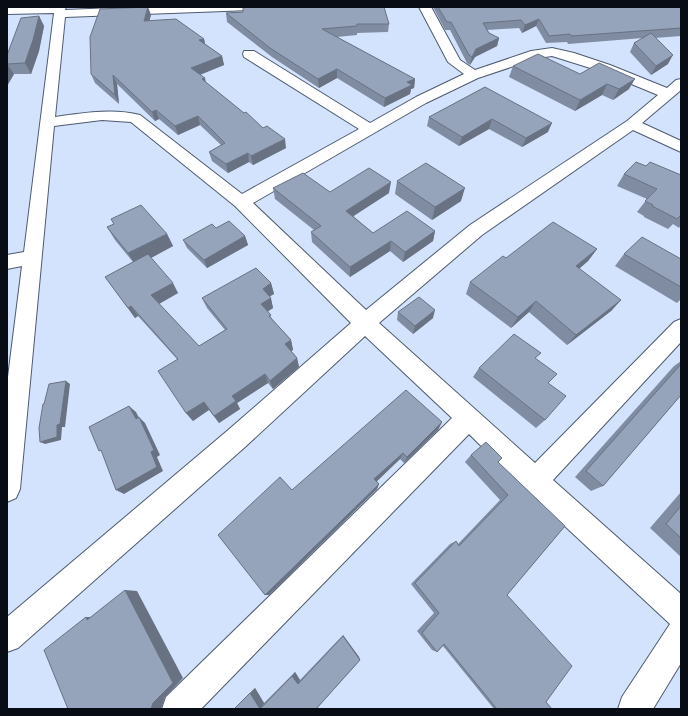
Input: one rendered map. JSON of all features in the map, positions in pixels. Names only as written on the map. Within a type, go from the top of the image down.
[{"type":"street","points":[[7,11],[251,7]]},
{"type":"street","points":[[426,7],[455,62],[473,75]]},
{"type":"street","points":[[7,489],[11,424],[32,257],[60,10]]},
{"type":"street","points":[[241,202],[421,100],[473,75],[536,54],[552,52],[590,62],[675,89]]},
{"type":"street","points":[[249,54],[370,129]]},
{"type":"street","points":[[7,637],[236,439],[365,323],[476,230],[632,124],[675,89]]},
{"type":"street","points":[[47,123],[99,115],[119,115],[135,118],[241,202],[365,323],[681,614]]},
{"type":"street","points":[[632,124],[681,147]]},
{"type":"street","points":[[7,262],[32,257]]},
{"type":"street","points":[[535,481],[681,328]]},
{"type":"street","points":[[178,709],[469,418]]},
{"type":"street","points":[[634,709],[681,635]]},
{"type":"building","points":[[148,7],[144,21],[176,19],[204,39],[199,40],[222,56],[191,68],[205,78],[202,79],[244,113],[246,112],[263,128],[267,126],[285,139],[251,156],[248,153],[226,164],[209,152],[225,143],[198,116],[175,126],[156,110],[152,112],[113,75],[115,95],[91,74],[90,37],[100,9]]},
{"type":"building","points":[[243,7],[384,7],[389,24],[357,24],[357,26],[322,29],[415,79],[407,82],[412,85],[385,98],[337,69],[318,79],[270,48],[226,13],[243,12]]},
{"type":"building","points":[[438,7],[681,7],[681,28],[571,36],[570,34],[549,36],[539,19],[525,25],[521,20],[483,23],[489,33],[499,38],[476,49],[472,57],[469,55],[451,22],[447,22]]},
{"type":"building","points":[[39,16],[25,63],[7,64],[7,55],[21,18]]},
{"type":"building","points":[[651,33],[673,55],[656,66],[634,43]]},
{"type":"building","points":[[538,54],[580,74],[599,63],[635,79],[619,89],[607,84],[580,100],[513,66]]},
{"type":"building","points":[[485,87],[552,123],[526,138],[492,119],[462,137],[429,117]]},
{"type":"building","points":[[636,162],[646,166],[650,162],[681,175],[681,215],[677,219],[645,201],[657,189],[624,174]]},
{"type":"building","points":[[426,163],[465,188],[435,207],[397,181]]},
{"type":"building","points":[[369,168],[391,182],[346,211],[373,233],[407,211],[435,231],[405,252],[391,241],[350,267],[311,232],[321,226],[273,188],[303,173],[330,192]]},
{"type":"building","points":[[141,205],[167,234],[128,253],[107,227],[114,224],[111,219]]},
{"type":"building","points":[[229,221],[245,236],[204,260],[183,240],[212,224],[216,228]]},
{"type":"building","points":[[553,222],[597,249],[576,266],[621,300],[576,335],[536,301],[518,317],[470,282],[503,256],[506,258]]},
{"type":"building","points":[[642,237],[681,259],[681,287],[624,254]]},
{"type":"building","points":[[148,254],[173,283],[151,295],[199,346],[227,329],[202,298],[256,268],[271,283],[263,289],[271,298],[261,304],[271,315],[269,316],[291,340],[285,344],[297,358],[270,381],[265,374],[232,396],[236,401],[214,416],[204,402],[186,413],[158,371],[178,359],[131,306],[128,308],[105,277]]},
{"type":"building","points":[[419,297],[435,310],[415,326],[398,312]]},
{"type":"building","points":[[514,334],[541,353],[535,358],[557,374],[548,383],[566,396],[545,420],[479,368]]},
{"type":"building","points":[[681,364],[681,395],[603,486],[586,471]]},
{"type":"building","points":[[66,381],[60,424],[57,425],[57,437],[40,442],[39,428],[43,404],[49,384]]},
{"type":"building","points":[[406,390],[442,422],[407,457],[403,453],[374,479],[379,484],[265,595],[218,535],[280,477],[292,490]]},
{"type":"building","points":[[129,406],[136,419],[139,417],[154,450],[151,452],[157,467],[116,490],[101,450],[99,451],[89,427]]},
{"type":"building","points":[[486,442],[502,458],[498,462],[565,526],[507,595],[572,666],[546,702],[552,709],[497,709],[444,644],[437,652],[422,633],[439,613],[415,583],[456,541],[459,546],[508,495],[471,455]]},
{"type":"building","points":[[681,506],[681,538],[666,524]]},
{"type":"building","points":[[125,590],[173,683],[153,703],[151,709],[68,709],[44,650],[86,617],[87,620]]},
{"type":"building","points":[[343,636],[360,660],[316,709],[260,709],[292,676],[298,684]]},
{"type":"building","points":[[250,693],[260,709],[234,709]]}]
